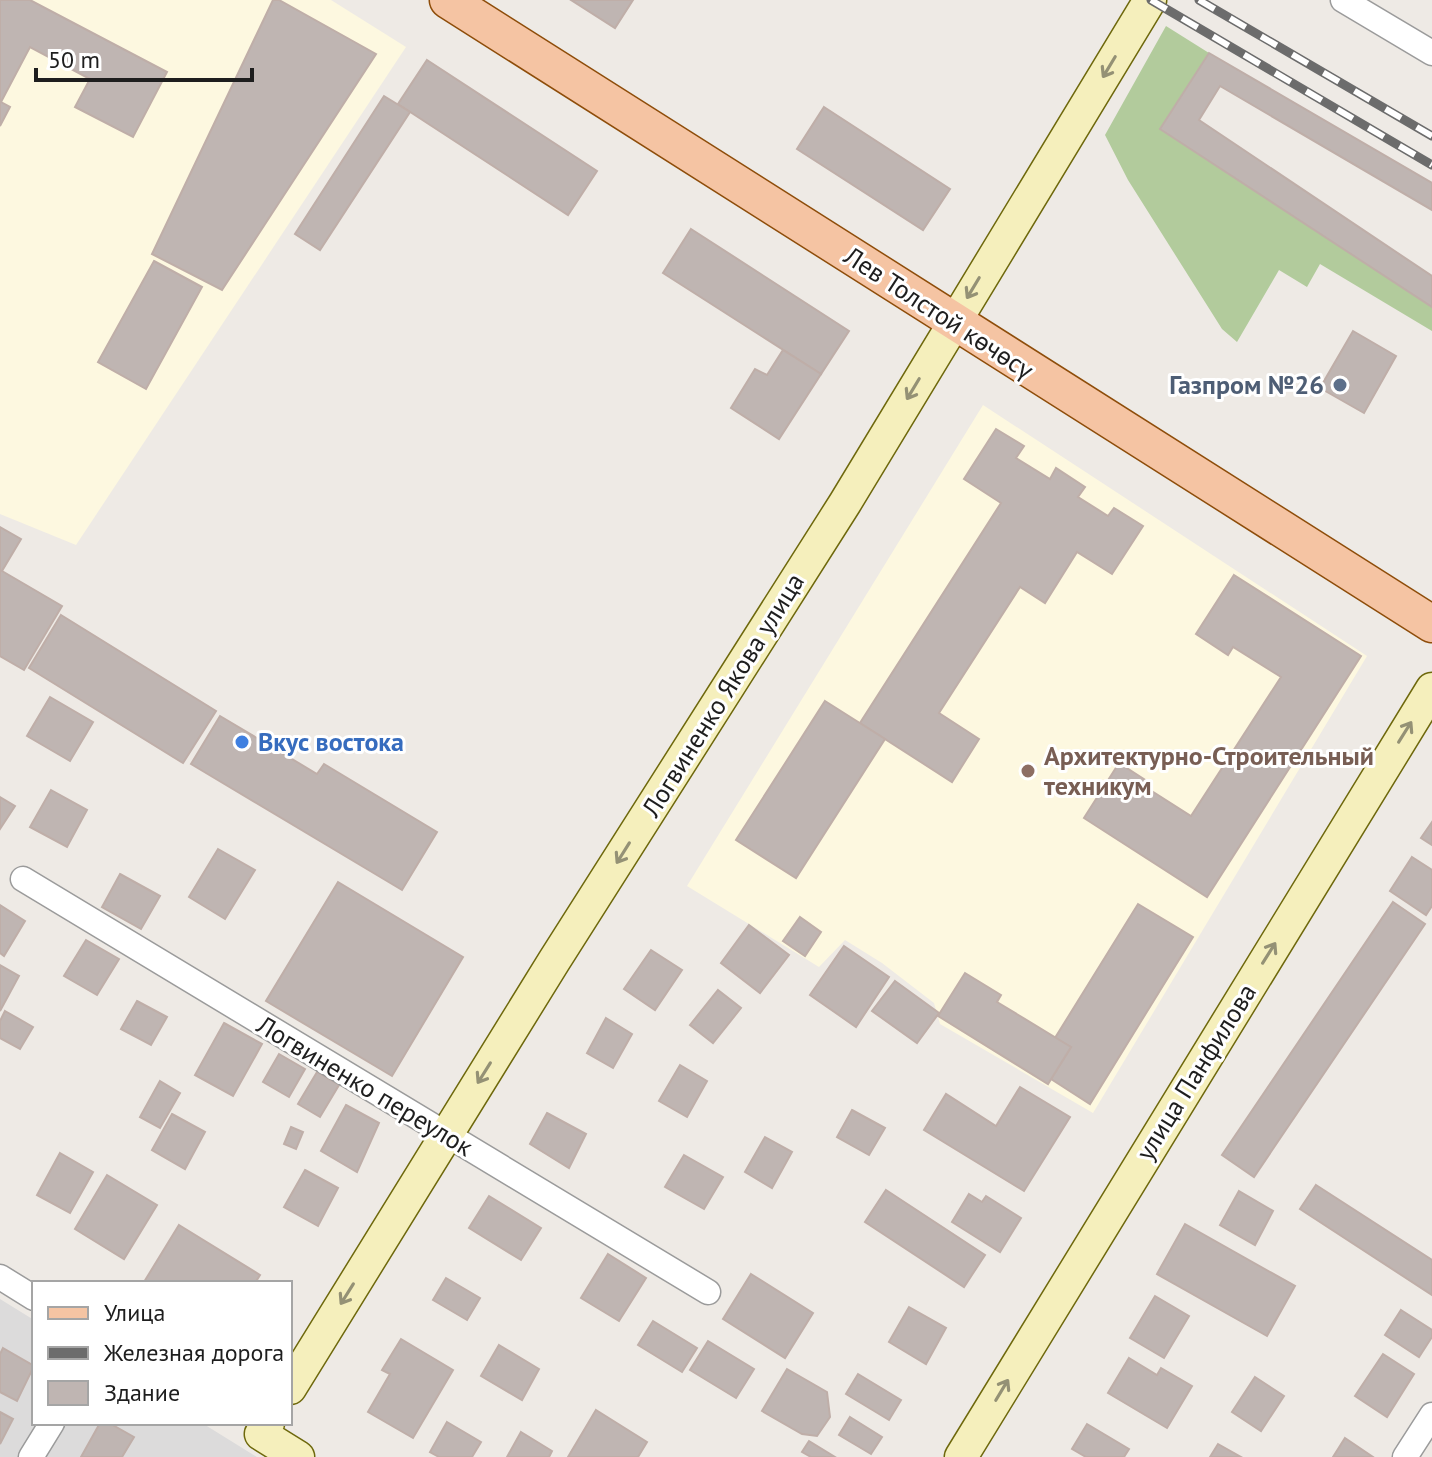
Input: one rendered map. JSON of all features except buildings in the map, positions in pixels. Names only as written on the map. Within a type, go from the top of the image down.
[{"type":"main road","name":"Лев Толстой көчөсү","points":[[448,0],[1432,624]]},
{"type":"street","name":"Логвиненко Якова улица","points":[[292,1385],[845,503],[1150,0]]},
{"type":"street","points":[[1343,0],[1432,53]]},
{"type":"street","name":"улица Панфилова","points":[[961,1457],[1432,689]]},
{"type":"street","name":"Логвиненко переулок","points":[[23,879],[708,1292]]},
{"type":"street","points":[[0,1277],[32,1297]]},
{"type":"street","points":[[1405,1457],[1432,1415]]},
{"type":"street","points":[[31,1457],[51,1425]]},
{"type":"street","points":[[257,1427],[298,1457]]},
{"type":"shaded area","points":[[0,0],[331,0],[406,47],[76,545],[0,514]]},
{"type":"shaded area","name":"Архитектурно-Строительный техникум","points":[[983,405],[1367,656],[1093,1113],[940,1024],[934,1003],[882,963],[845,940],[819,967],[687,886]]},
{"type":"shaded area","points":[[0,1299],[32,1319],[32,1425],[205,1425],[257,1457],[0,1457]]},
{"type":"green space","points":[[1166,26],[1209,53],[1161,129],[1432,307],[1432,331],[1320,264],[1307,287],[1279,270],[1237,342],[1222,329],[1128,180],[1105,135]]},
{"type":"railway","points":[[1151,0],[1432,165]]},
{"type":"railway","points":[[1199,0],[1432,136]]},
{"type":"place","name":"Газпром №26","points":[[1340,385]]},
{"type":"place","name":"Вкус востока","points":[[242,742]]},
{"type":"place","name":"Архитектурно-Строительный техникум","points":[[1028,771]]}]
